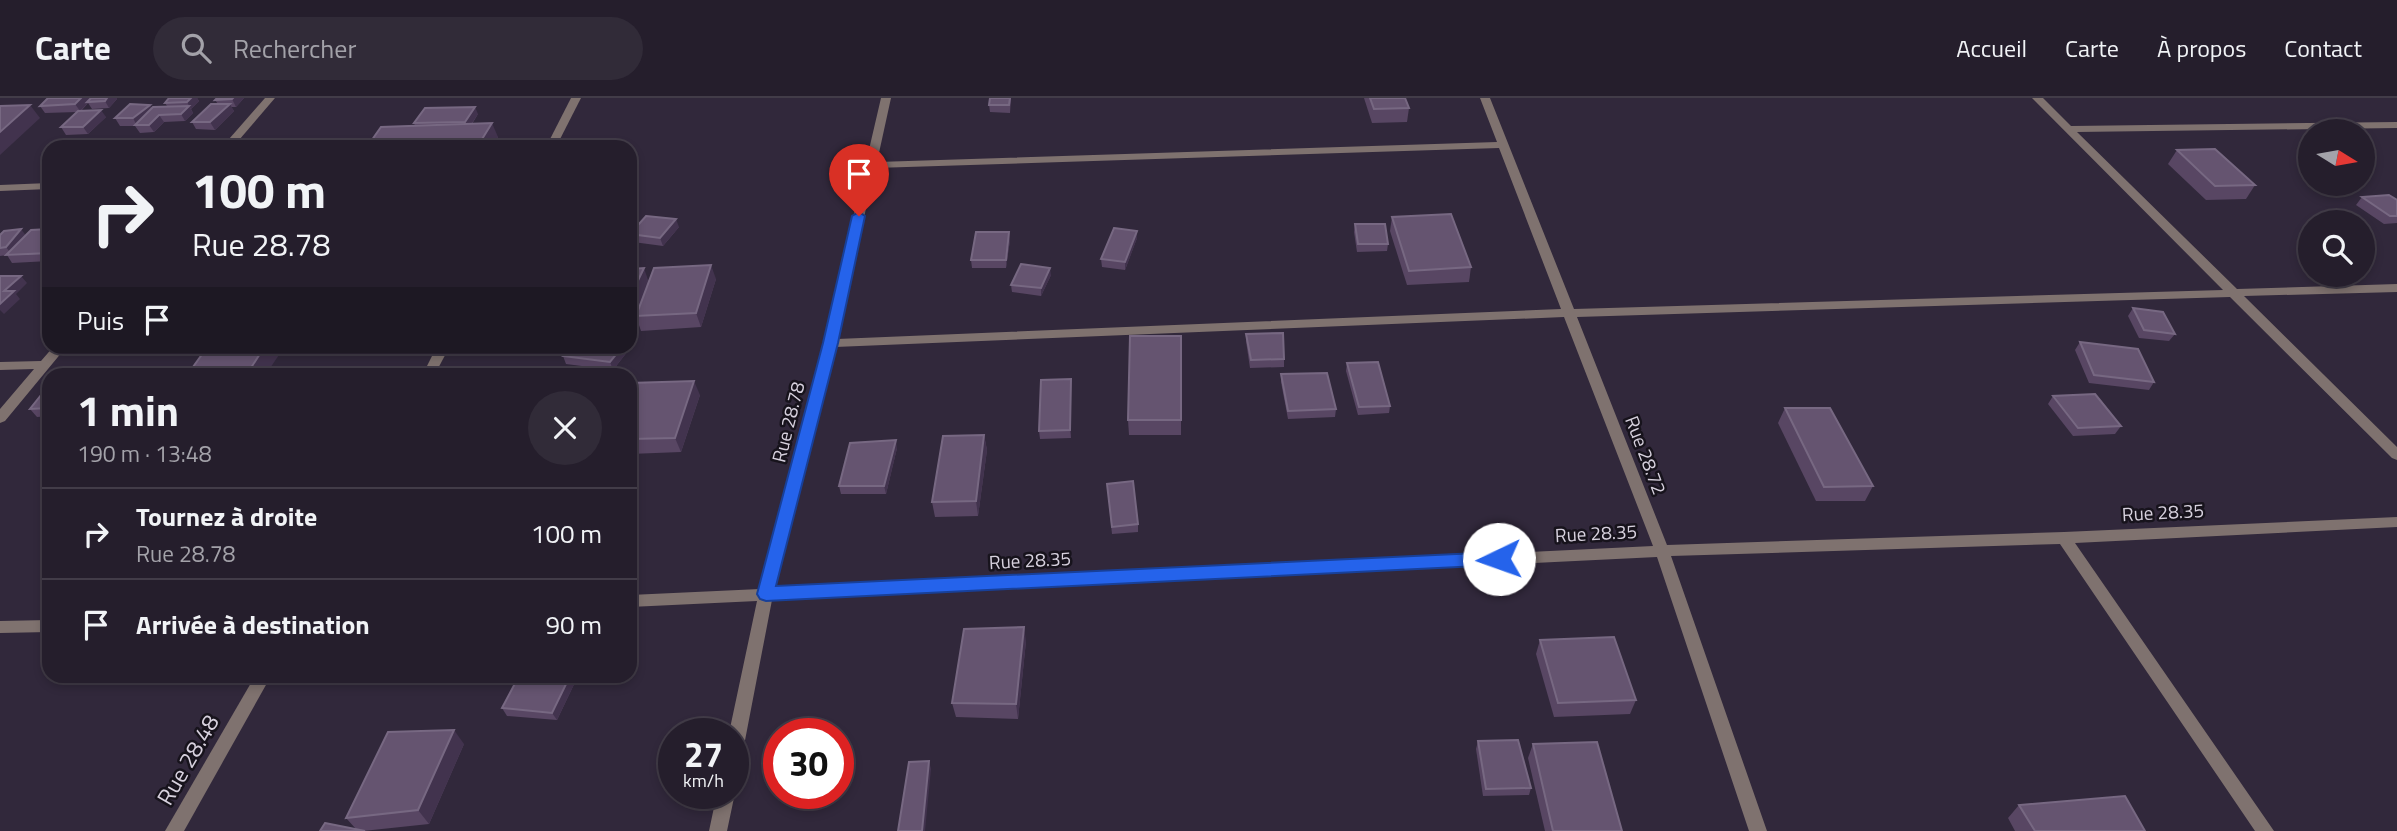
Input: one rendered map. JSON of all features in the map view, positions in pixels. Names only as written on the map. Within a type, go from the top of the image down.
[{"type":"street","points":[[233,140],[270,98]]},
{"type":"street","points":[[555,140],[576,98]]},
{"type":"street","name":"Rue 28.78","points":[[741,718],[766,594],[830,343],[886,98]]},
{"type":"street","name":"Rue 28.72","points":[[1485,98],[1662,551],[1758,831]]},
{"type":"street","points":[[2037,98],[2397,455]]},
{"type":"street","points":[[2070,129],[2397,125]]},
{"type":"street","points":[[870,165],[1504,145]]},
{"type":"street","points":[[0,188],[42,186]]},
{"type":"street","points":[[830,343],[1570,313],[2397,288]]},
{"type":"street","points":[[43,368],[55,354]]},
{"type":"street","points":[[0,366],[46,365]]},
{"type":"street","points":[[0,418],[42,370]]},
{"type":"street","name":"Rue 28.35","points":[[637,601],[1662,551],[2064,538],[2397,522]]},
{"type":"street","points":[[2064,538],[2265,831]]},
{"type":"street","points":[[0,627],[42,626]]},
{"type":"street","name":"Rue 28.48","points":[[174,831],[259,683]]},
{"type":"street","points":[[718,831],[723,809]]},
{"type":"building","points":[[48,98],[81,98],[75,104],[40,106]]},
{"type":"building","points":[[91,98],[107,98],[105,101],[87,102]]},
{"type":"building","points":[[169,98],[191,98],[187,102],[165,103]]},
{"type":"building","points":[[990,98],[1010,98],[1009,105],[989,105]]},
{"type":"building","points":[[1370,98],[1405,98],[1409,108],[1374,109]]},
{"type":"building","points":[[130,104],[150,105],[133,118],[115,118]]},
{"type":"building","points":[[211,104],[230,104],[210,122],[192,122]]},
{"type":"building","points":[[30,105],[0,132],[0,106]]},
{"type":"building","points":[[189,106],[181,114],[159,115],[149,125],[135,125],[153,107]]},
{"type":"building","points":[[475,107],[465,122],[414,123],[425,108]]},
{"type":"building","points":[[101,110],[83,127],[61,127],[78,111]]},
{"type":"building","points":[[492,123],[481,140],[372,140],[381,127]]},
{"type":"building","points":[[2215,149],[2255,185],[2215,186],[2177,150]]},
{"type":"building","points":[[2389,195],[2397,200],[2397,216],[2390,216],[2362,197]]},
{"type":"building","points":[[1451,214],[1471,267],[1409,271],[1392,217]]},
{"type":"building","points":[[646,216],[676,219],[660,238],[637,235],[637,226]]},
{"type":"building","points":[[1355,224],[1385,224],[1388,244],[1358,244]]},
{"type":"building","points":[[1114,228],[1137,231],[1125,262],[1101,259]]},
{"type":"building","points":[[21,229],[6,247],[0,248],[0,235],[4,231]]},
{"type":"building","points":[[42,229],[42,253],[6,255],[31,230]]},
{"type":"building","points":[[976,232],[1009,232],[1006,260],[971,260]]},
{"type":"building","points":[[1021,264],[1050,268],[1041,288],[1011,285]]},
{"type":"building","points":[[711,265],[696,313],[637,316],[654,268]]},
{"type":"building","points":[[637,268],[644,268],[637,283]]},
{"type":"building","points":[[0,276],[21,276],[4,291],[14,291],[0,304]]},
{"type":"building","points":[[2133,308],[2163,312],[2175,334],[2144,330]]},
{"type":"building","points":[[1283,333],[1284,359],[1251,360],[1246,334]]},
{"type":"building","points":[[1130,336],[1181,336],[1181,420],[1128,420]]},
{"type":"building","points":[[2080,342],[2138,349],[2154,382],[2094,375]]},
{"type":"building","points":[[202,354],[260,354],[251,368],[192,368]]},
{"type":"building","points":[[564,354],[616,354],[610,362],[563,356]]},
{"type":"building","points":[[1378,362],[1390,406],[1359,407],[1347,363]]},
{"type":"building","points":[[1327,373],[1336,409],[1288,411],[1281,374]]},
{"type":"building","points":[[1071,379],[1070,430],[1039,431],[1041,380]]},
{"type":"building","points":[[694,381],[675,438],[637,439],[637,383]]},
{"type":"building","points":[[42,394],[42,408],[30,409]]},
{"type":"building","points":[[2095,394],[2121,426],[2078,428],[2053,396]]},
{"type":"building","points":[[1785,408],[1830,408],[1873,486],[1824,487]]},
{"type":"building","points":[[984,435],[976,501],[932,502],[943,436]]},
{"type":"building","points":[[896,440],[884,486],[839,486],[850,443]]},
{"type":"building","points":[[1133,481],[1138,524],[1112,527],[1107,484]]},
{"type":"building","points":[[1024,627],[1016,704],[952,703],[964,629]]},
{"type":"building","points":[[1614,637],[1636,700],[1558,703],[1540,640]]},
{"type":"building","points":[[515,683],[567,683],[552,713],[502,708]]},
{"type":"building","points":[[454,730],[418,810],[346,818],[388,732]]},
{"type":"building","points":[[1518,740],[1531,788],[1486,789],[1478,741]]},
{"type":"building","points":[[1597,742],[1622,831],[1553,831],[1533,744]]},
{"type":"building","points":[[929,761],[922,831],[898,831],[909,762]]},
{"type":"building","points":[[2125,796],[2145,831],[2035,831],[2019,805]]},
{"type":"building","points":[[325,823],[365,831],[320,831]]},
{"type":"route","points":[[859,216],[830,343],[766,594],[1499,559]]}]
